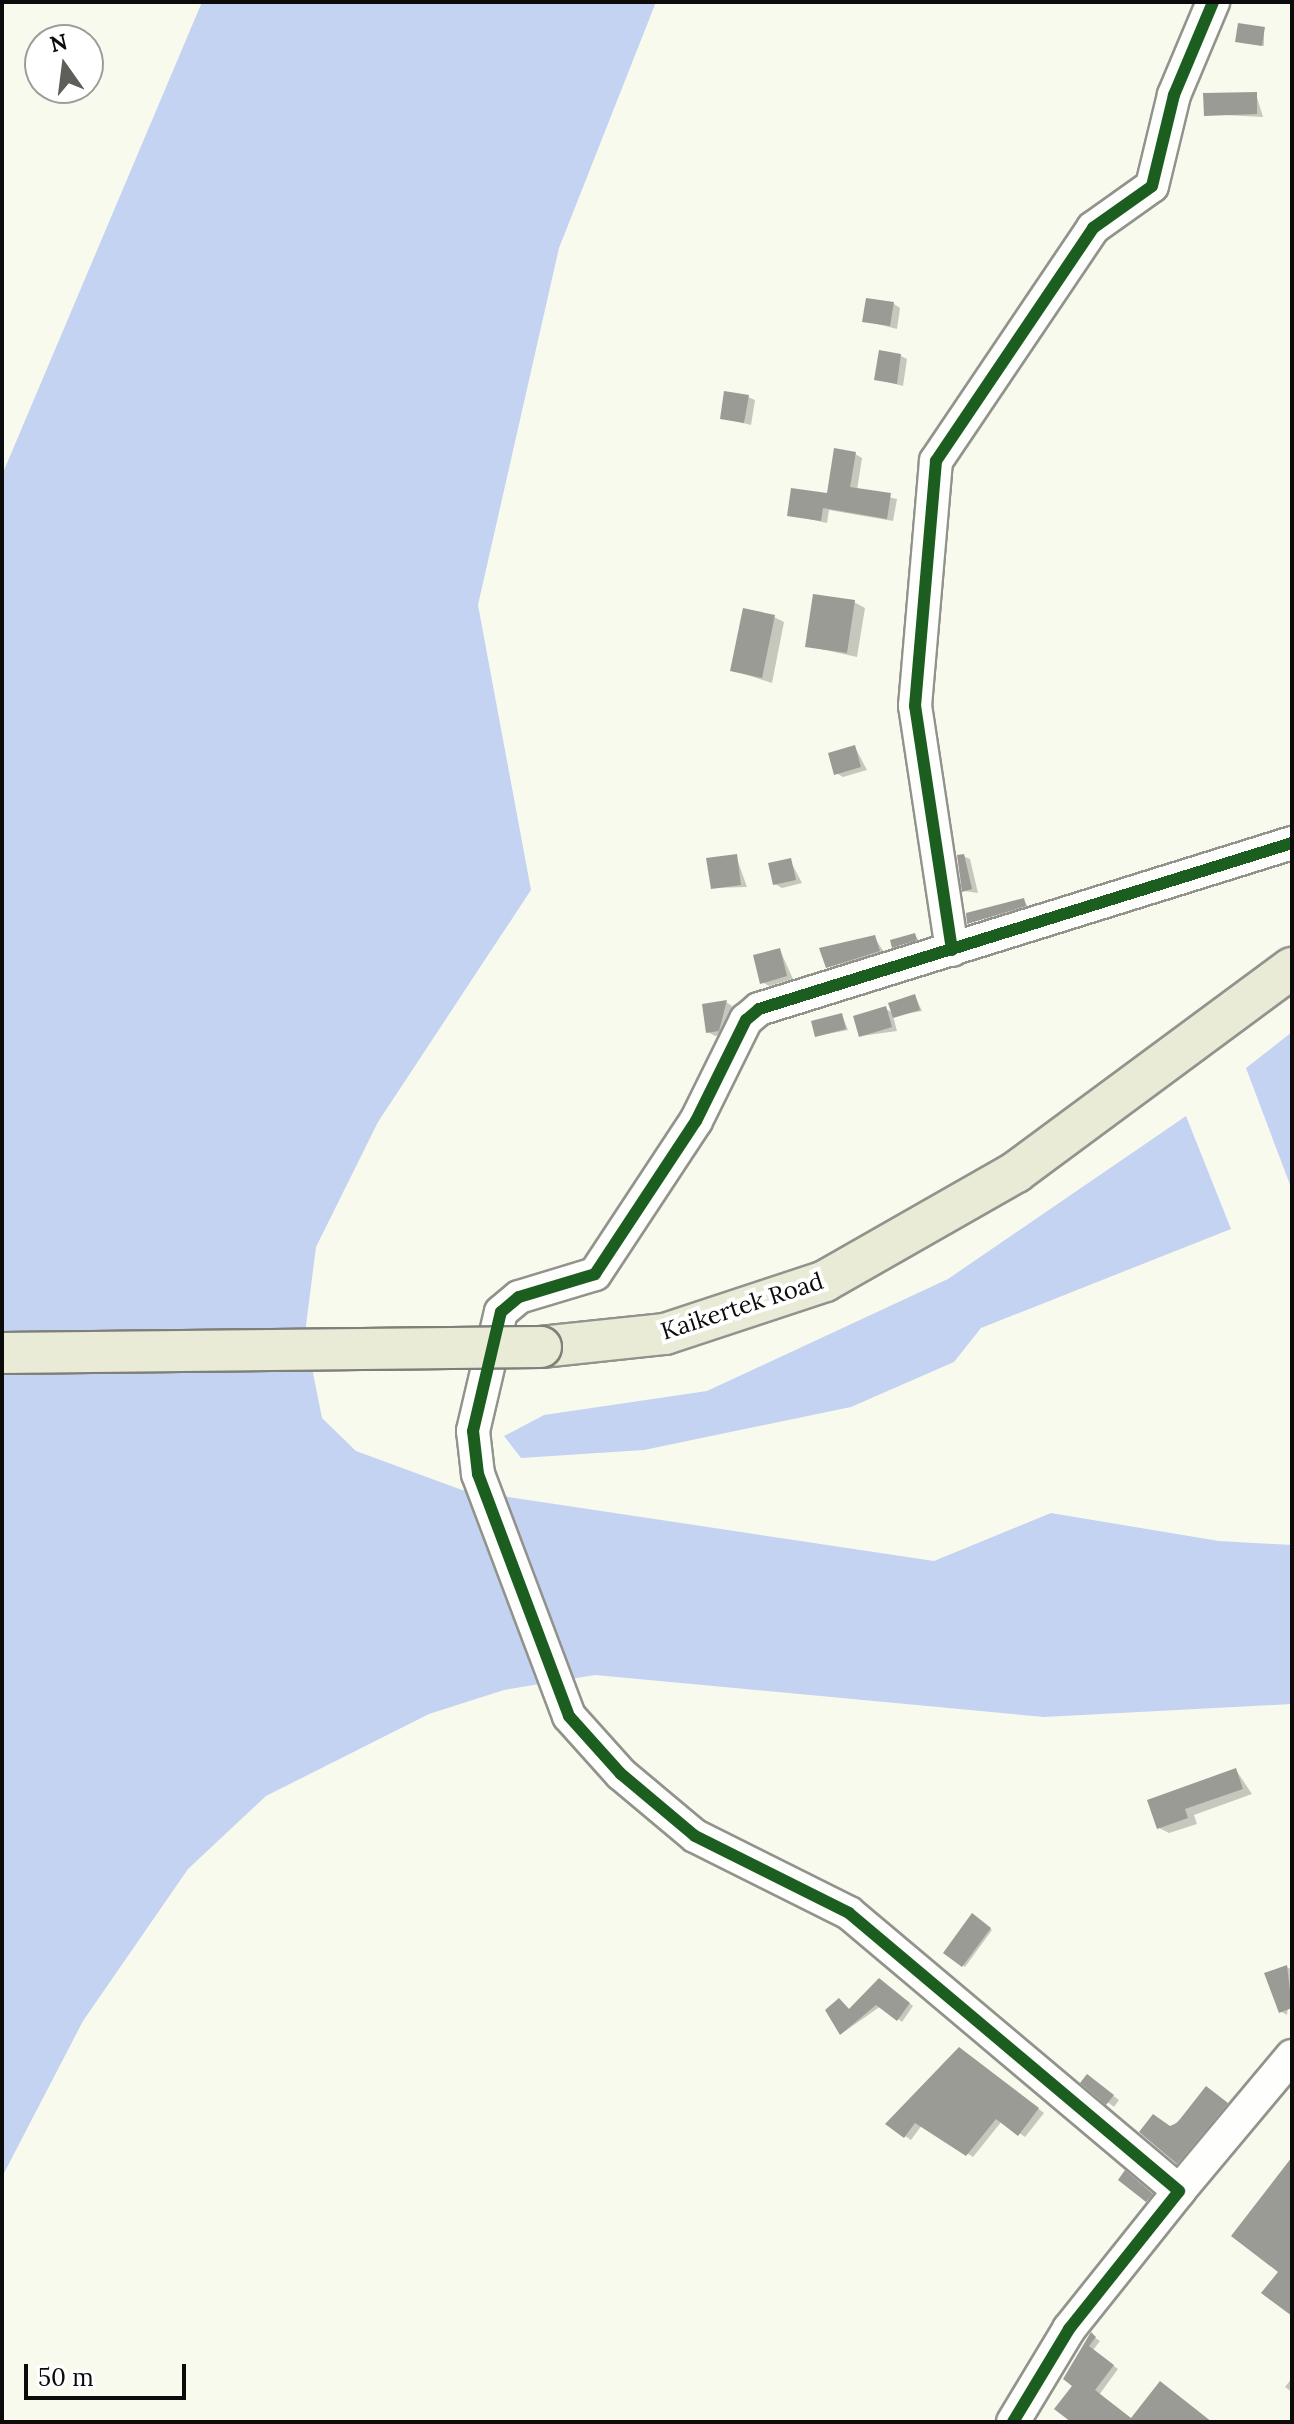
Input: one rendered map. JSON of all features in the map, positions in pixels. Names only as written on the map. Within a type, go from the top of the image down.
[{"type":"main road","name":"Kaikertek Road","points":[[2,1353],[541,1347],[665,1334],[825,1281],[1016,1172],[1292,968]]},
{"type":"street","points":[[952,950],[915,706],[936,461],[1093,228],[1152,186],[1174,95],[1213,2]]},
{"type":"street","points":[[1179,2191],[849,1913],[695,1836],[621,1774],[569,1716],[478,1474],[473,1431],[501,1312],[519,1297],[595,1274],[696,1121],[746,1020],[774,1002],[952,950],[1292,843]]},
{"type":"street","points":[[1013,2422],[1069,2329],[1292,2056]]},
{"type":"water","points":[[202,2],[656,2],[559,248],[478,605],[531,890],[378,1122],[316,1247],[305,1333],[322,1418],[356,1451],[462,1490],[934,1561],[1051,1513],[1219,1541],[1292,1545],[1292,1704],[1044,1717],[595,1675],[504,1690],[429,1714],[266,1796],[188,1869],[83,2021],[2,2177],[2,475]]},
{"type":"water","points":[[1292,1032],[1292,1190],[1246,1068]]},
{"type":"water","points":[[1186,1116],[1231,1229],[981,1328],[954,1362],[851,1407],[644,1450],[521,1458],[504,1436],[544,1415],[707,1391],[948,1279]]},
{"type":"building","points":[[1238,23],[1265,27],[1262,46],[1235,42]]},
{"type":"building","points":[[1257,92],[1257,114],[1204,116],[1203,93]]},
{"type":"building","points":[[866,298],[894,302],[890,326],[862,322]]},
{"type":"building","points":[[879,350],[901,354],[897,384],[874,380]]},
{"type":"building","points":[[724,391],[749,395],[744,423],[720,419]]},
{"type":"building","points":[[834,448],[856,452],[850,487],[891,493],[887,519],[823,508],[821,521],[787,516],[791,488],[827,493]]},
{"type":"building","points":[[813,594],[855,600],[847,653],[805,647]]},
{"type":"building","points":[[743,608],[775,615],[762,678],[730,671]]},
{"type":"building","points":[[855,745],[861,767],[834,775],[828,753]]},
{"type":"building","points":[[737,854],[741,885],[711,889],[706,858]]},
{"type":"building","points":[[964,854],[972,889],[962,892],[957,855]]},
{"type":"building","points":[[791,858],[796,880],[773,885],[768,863]]},
{"type":"building","points":[[1024,898],[1026,906],[967,924],[966,913]]},
{"type":"building","points":[[915,933],[917,940],[892,948],[890,940]]},
{"type":"building","points":[[875,935],[880,951],[826,968],[819,948]]},
{"type":"building","points":[[780,948],[787,976],[760,984],[753,955]]},
{"type":"building","points":[[915,994],[920,1010],[893,1018],[888,1003]]},
{"type":"building","points":[[727,1000],[719,1031],[706,1033],[702,1004]]},
{"type":"building","points":[[886,1006],[892,1027],[859,1037],[853,1016]]},
{"type":"building","points":[[842,1013],[846,1029],[815,1037],[811,1021]]},
{"type":"building","points":[[1236,1768],[1243,1789],[1185,1809],[1188,1818],[1157,1829],[1147,1800]]},
{"type":"building","points":[[972,1913],[991,1928],[962,1967],[943,1953]]},
{"type":"building","points":[[1287,1965],[1292,2008],[1279,2013],[1264,1973]]},
{"type":"building","points":[[879,1978],[910,2003],[897,2021],[876,2005],[840,2035],[825,2010],[839,1998],[849,2009]]},
{"type":"building","points":[[959,2047],[1039,2108],[1018,2136],[996,2119],[966,2156],[915,2123],[904,2138],[885,2124]]},
{"type":"building","points":[[1087,2074],[1114,2095],[1106,2105],[1080,2083]]},
{"type":"building","points":[[1206,2086],[1228,2103],[1177,2164],[1139,2132],[1153,2114],[1170,2126],[1177,2123]]},
{"type":"building","points":[[1292,2157],[1292,2316],[1261,2293],[1278,2272],[1231,2236]]},
{"type":"building","points":[[1125,2170],[1153,2194],[1146,2202],[1118,2180]]},
{"type":"building","points":[[1091,2332],[1096,2337],[1089,2346],[1114,2365],[1095,2390],[1131,2418],[1160,2381],[1212,2422],[1071,2422],[1054,2409],[1072,2386],[1063,2379]]},
{"type":"cycle path","points":[[952,950],[915,706],[936,461],[1093,228],[1152,186],[1174,95],[1213,2]]},
{"type":"cycle path","points":[[1013,2422],[1069,2329],[1179,2191],[849,1913],[695,1836],[621,1774],[569,1716],[478,1474],[473,1431],[501,1312],[519,1297],[595,1274],[696,1121],[746,1020],[759,1009],[1292,843]]}]
